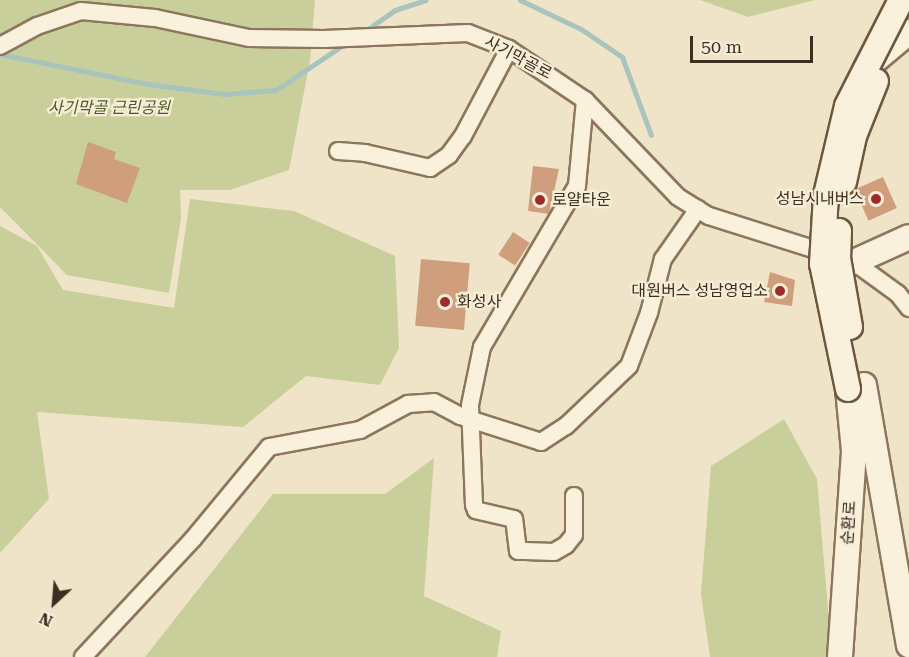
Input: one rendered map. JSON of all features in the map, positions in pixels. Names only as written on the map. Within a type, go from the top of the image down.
[{"type":"main road","points":[[826,254],[838,146],[892,0]]},
{"type":"main road","points":[[901,0],[847,105],[826,195],[822,264],[856,387],[902,599],[909,645]]},
{"type":"main road","points":[[856,387],[838,258],[844,184],[867,100],[909,19]]},
{"type":"main road","points":[[867,67],[909,32]]},
{"type":"main road","points":[[867,67],[909,49]]},
{"type":"main road","points":[[854,262],[909,237]]},
{"type":"main road","name":"순환로","points":[[840,657],[856,387]]},
{"type":"main road","points":[[902,599],[909,563]]},
{"type":"street","name":"사기막골로","points":[[0,46],[37,26],[81,11],[155,18],[249,38],[468,33],[509,49],[585,100],[678,197],[698,209],[854,262]]},
{"type":"street","points":[[338,151],[365,153],[430,168],[449,155],[463,136],[509,49]]},
{"type":"street","points":[[574,496],[574,535],[566,545],[554,552],[518,551],[514,519],[476,510],[465,418],[482,347],[577,186],[585,100]]},
{"type":"street","points":[[83,657],[193,539],[270,447],[360,430],[408,404],[434,402],[465,418],[541,442],[566,426],[630,366],[663,259],[698,209]]},
{"type":"street","points":[[854,262],[898,294],[909,308]]},
{"type":"green space","name":"사기막골 근린공원","points":[[0,0],[315,0],[310,61],[289,170],[230,190],[180,190],[181,218],[169,293],[67,275],[0,207]]},
{"type":"green space","points":[[700,0],[815,0],[748,17]]},
{"type":"green space","points":[[190,199],[294,211],[395,256],[399,348],[380,385],[306,376],[243,427],[37,412],[49,499],[0,553],[0,226],[37,246],[63,290],[174,308]]},
{"type":"green space","points":[[784,419],[817,479],[832,657],[710,657],[701,594],[711,466]]},
{"type":"green space","points":[[434,458],[424,596],[501,631],[497,657],[145,657],[273,494],[385,494]]},
{"type":"building","points":[[88,142],[116,152],[114,159],[140,168],[127,203],[76,184]]},
{"type":"building","name":"로얄타운","points":[[533,166],[559,169],[549,214],[528,211]]},
{"type":"building","name":"성남시내버스","points":[[883,177],[897,208],[869,221],[855,190]]},
{"type":"building","points":[[513,232],[530,243],[515,266],[498,255]]},
{"type":"building","points":[[421,259],[470,263],[464,330],[415,326]]},
{"type":"building","name":"대원버스 성남영업소","points":[[770,272],[795,280],[792,306],[764,302]]},
{"type":"waterway","points":[[362,33],[395,10],[425,0]]},
{"type":"waterway","points":[[520,0],[581,29],[622,57],[651,135]]},
{"type":"waterway","points":[[0,54],[148,84],[224,94],[276,90],[346,43]]},
{"type":"place","name":"성남시내버스","points":[[876,199]]},
{"type":"place","name":"로얄타운","points":[[540,200]]},
{"type":"place","name":"대원버스 성남영업소","points":[[780,291]]},
{"type":"place","name":"화성사","points":[[445,302]]}]
